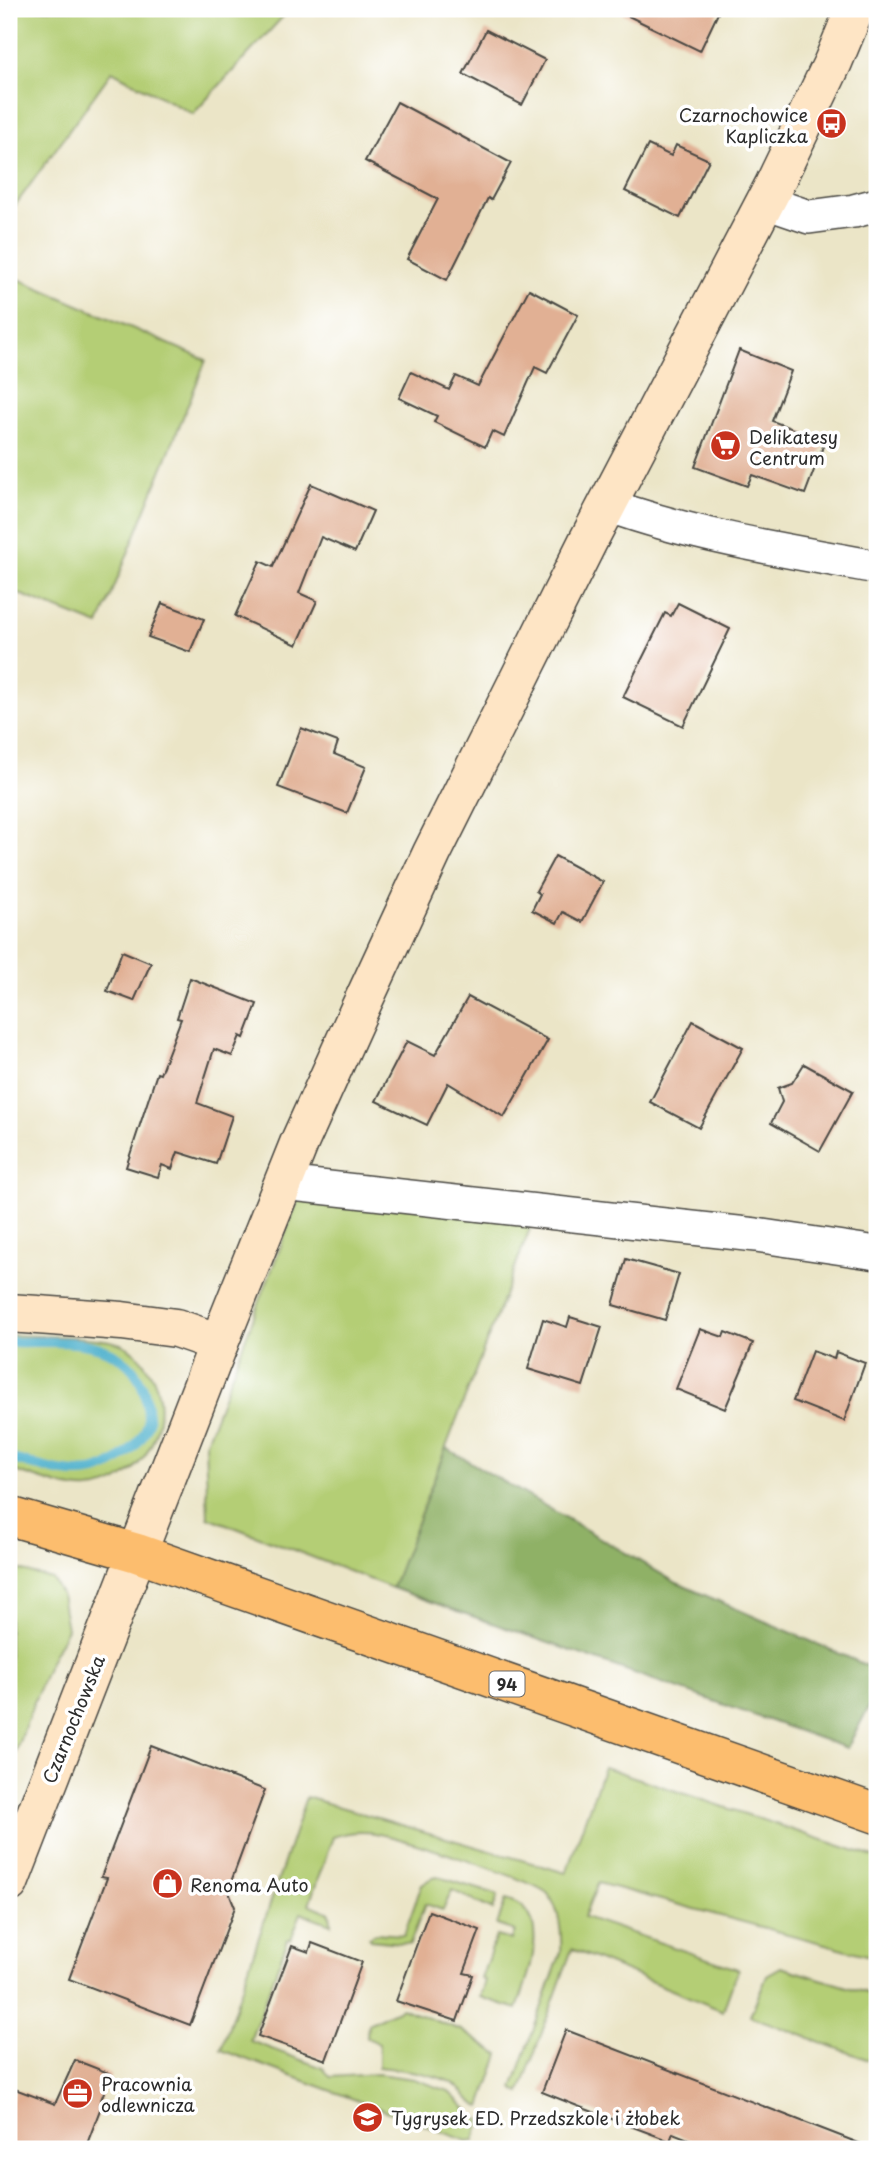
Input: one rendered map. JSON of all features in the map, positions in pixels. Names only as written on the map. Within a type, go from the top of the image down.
[{"type":"main road","name":"94","points":[[9,1516],[137,1553],[877,1814]]},
{"type":"street","name":"Czarnochowska","points":[[9,1884],[219,1343],[283,1183],[355,1018],[432,853],[607,505],[765,202],[838,51],[855,9]]},
{"type":"street","points":[[765,202],[809,217],[877,205]]},
{"type":"street","points":[[607,505],[652,521],[877,567]]},
{"type":"street","points":[[283,1183],[756,1235],[877,1253]]},
{"type":"street","points":[[9,1313],[122,1321],[176,1328],[219,1343]]},
{"type":"green space","points":[[9,9],[290,9],[193,114],[112,71],[9,214]]},
{"type":"green space","points":[[9,275],[206,360],[99,625],[9,590]]},
{"type":"green space","points":[[300,1196],[534,1218],[392,1588],[208,1517],[205,1444]]},
{"type":"green space","points":[[9,1335],[111,1341],[133,1351],[148,1369],[157,1387],[160,1406],[158,1426],[151,1445],[140,1462],[109,1485],[89,1489],[60,1485],[11,1470],[9,1472]]},
{"type":"green space","points":[[446,1448],[677,1583],[877,1670],[877,1692],[847,1748],[392,1588]]},
{"type":"green space","points":[[9,1567],[52,1579],[61,1594],[67,1629],[48,1665],[9,1769]]},
{"type":"green space","points":[[604,1767],[877,1858],[877,1958],[598,1883],[584,1917],[738,1969],[723,2011],[572,1949],[520,2093],[513,2088],[561,1952],[559,1922],[552,1900],[538,1888],[466,1860],[375,1833],[349,1833],[333,1837],[309,1904],[330,1913],[331,1924],[301,1913],[291,1939],[288,1939],[250,2041],[323,2068],[330,2077],[378,2074],[414,2079],[449,2091],[470,2112],[470,2116],[481,2120],[474,2140],[467,2141],[221,2050],[306,1797],[566,1873]]},
{"type":"green space","points":[[439,1877],[498,1895],[493,1910],[452,1890],[443,1910],[425,1904],[410,1944],[371,1940],[369,1937],[375,1933],[404,1935],[422,1884]]},
{"type":"green space","points":[[506,1899],[521,1906],[530,1917],[534,1931],[531,1964],[517,2009],[480,1997],[485,1980],[481,1979],[496,1936],[512,1940],[515,1931],[497,1925]]},
{"type":"green space","points":[[781,1967],[877,1996],[877,2063],[750,2016],[767,1975]]},
{"type":"green space","points":[[401,2008],[461,2030],[499,2055],[481,2107],[451,2082],[406,2070],[379,2067],[379,2044],[367,2037],[368,2024]]},
{"type":"building","points":[[614,9],[720,9],[700,51]]},
{"type":"building","points":[[486,30],[545,60],[522,105],[463,74]]},
{"type":"building","points":[[397,102],[511,163],[491,200],[488,198],[447,280],[407,259],[438,199],[365,161]]},
{"type":"building","points":[[648,145],[671,156],[676,145],[709,160],[680,218],[625,191]]},
{"type":"building","points":[[529,289],[578,315],[547,373],[535,367],[504,437],[492,431],[485,447],[434,422],[437,416],[399,398],[411,372],[449,390],[456,376],[478,386]]},
{"type":"building","points":[[739,350],[791,371],[772,421],[825,441],[805,494],[752,475],[747,486],[695,467]]},
{"type":"building","points":[[311,484],[373,511],[355,552],[321,537],[299,593],[317,601],[297,645],[235,616],[260,561],[273,567]]},
{"type":"building","points":[[162,603],[204,619],[190,652],[148,637]]},
{"type":"building","points":[[678,603],[730,629],[683,726],[623,697],[665,613],[671,616]]},
{"type":"building","points":[[301,728],[338,742],[334,754],[366,767],[347,813],[278,787]]},
{"type":"building","points":[[555,856],[603,882],[582,922],[563,912],[557,923],[532,910],[540,894],[536,891]]},
{"type":"building","points":[[122,951],[151,963],[134,1001],[107,991]]},
{"type":"building","points":[[190,978],[257,1004],[244,1038],[240,1036],[232,1056],[214,1049],[197,1103],[232,1116],[216,1164],[178,1152],[172,1169],[162,1165],[158,1177],[126,1167],[157,1073],[160,1074],[181,1019],[177,1018]]},
{"type":"building","points":[[468,997],[548,1040],[504,1117],[448,1083],[427,1125],[376,1101],[407,1041],[435,1055]]},
{"type":"building","points":[[693,1021],[743,1048],[699,1128],[650,1102]]},
{"type":"building","points":[[804,1064],[853,1091],[820,1151],[771,1123],[782,1102],[778,1088],[792,1083]]},
{"type":"building","points":[[626,1259],[679,1274],[665,1320],[613,1305]]},
{"type":"building","points":[[570,1317],[602,1327],[583,1386],[528,1369],[543,1319],[567,1327]]},
{"type":"building","points":[[700,1329],[723,1337],[725,1332],[753,1343],[725,1409],[676,1389]]},
{"type":"building","points":[[812,1351],[834,1359],[836,1352],[865,1363],[844,1421],[793,1401]]},
{"type":"building","name":"Renoma Auto","points":[[151,1746],[265,1790],[228,1890],[235,1907],[190,2025],[69,1979],[107,1878],[101,1877]]},
{"type":"building","points":[[429,1911],[480,1930],[464,1973],[473,1975],[457,2021],[396,2001]]},
{"type":"building","points":[[312,1943],[362,1962],[326,2060],[258,2036],[292,1946],[309,1952]]},
{"type":"building","points":[[566,2030],[869,2149],[714,2149],[673,2133],[670,2141],[580,2107],[542,2092]]},
{"type":"building","points":[[75,2060],[111,2074],[85,2149],[9,2149],[9,2106],[15,2089],[55,2104]]},
{"type":"waterway","points":[[9,1342],[78,1343],[110,1352],[127,1363],[138,1378],[145,1396],[148,1419],[145,1431],[135,1445],[122,1458],[99,1470],[65,1472],[9,1458]]},
{"type":"place","name":"Czarnochowice Kapliczka","points":[[831,124]]},
{"type":"place","name":"Delikatesy Centrum","points":[[726,446]]},
{"type":"place","name":"Renoma Auto","points":[[167,1884]]},
{"type":"place","name":"Pracownia odlewnicza","points":[[78,2093]]},
{"type":"place","name":"Tygrysek ED. Przedszkole i żłobek","points":[[368,2117]]}]
